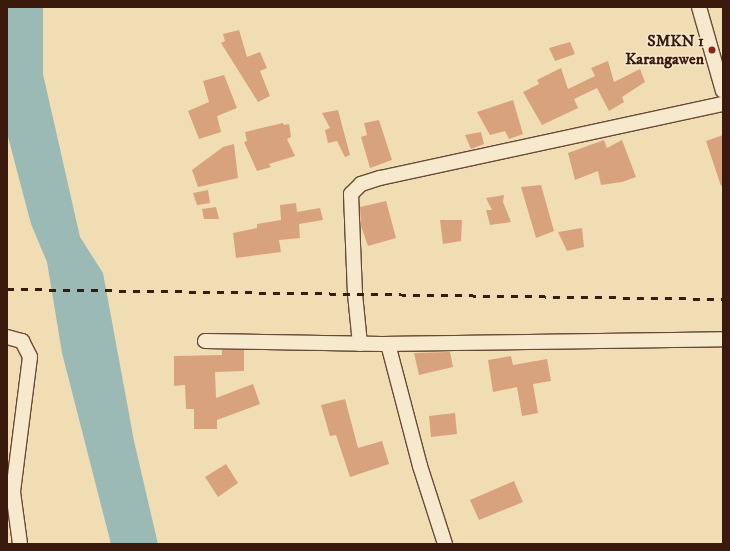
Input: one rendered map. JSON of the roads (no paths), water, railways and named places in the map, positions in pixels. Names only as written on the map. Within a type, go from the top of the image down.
[{"type":"street","points":[[699,7],[723,91]]},
{"type":"street","points":[[360,344],[356,305],[352,194],[361,184],[380,178],[723,104]]},
{"type":"street","points":[[7,337],[22,342],[30,356],[10,493],[20,544]]},
{"type":"street","points":[[204,341],[388,344],[551,340],[723,339]]},
{"type":"street","points":[[388,344],[420,466],[445,544]]},
{"type":"water","points":[[7,7],[43,7],[43,74],[80,237],[103,273],[134,441],[158,544],[111,544],[62,353],[47,262],[31,224],[7,133]]},
{"type":"railway","points":[[7,289],[723,299]]},
{"type":"place","name":"SMKN 1 Karangawen","points":[[712,50]]}]
